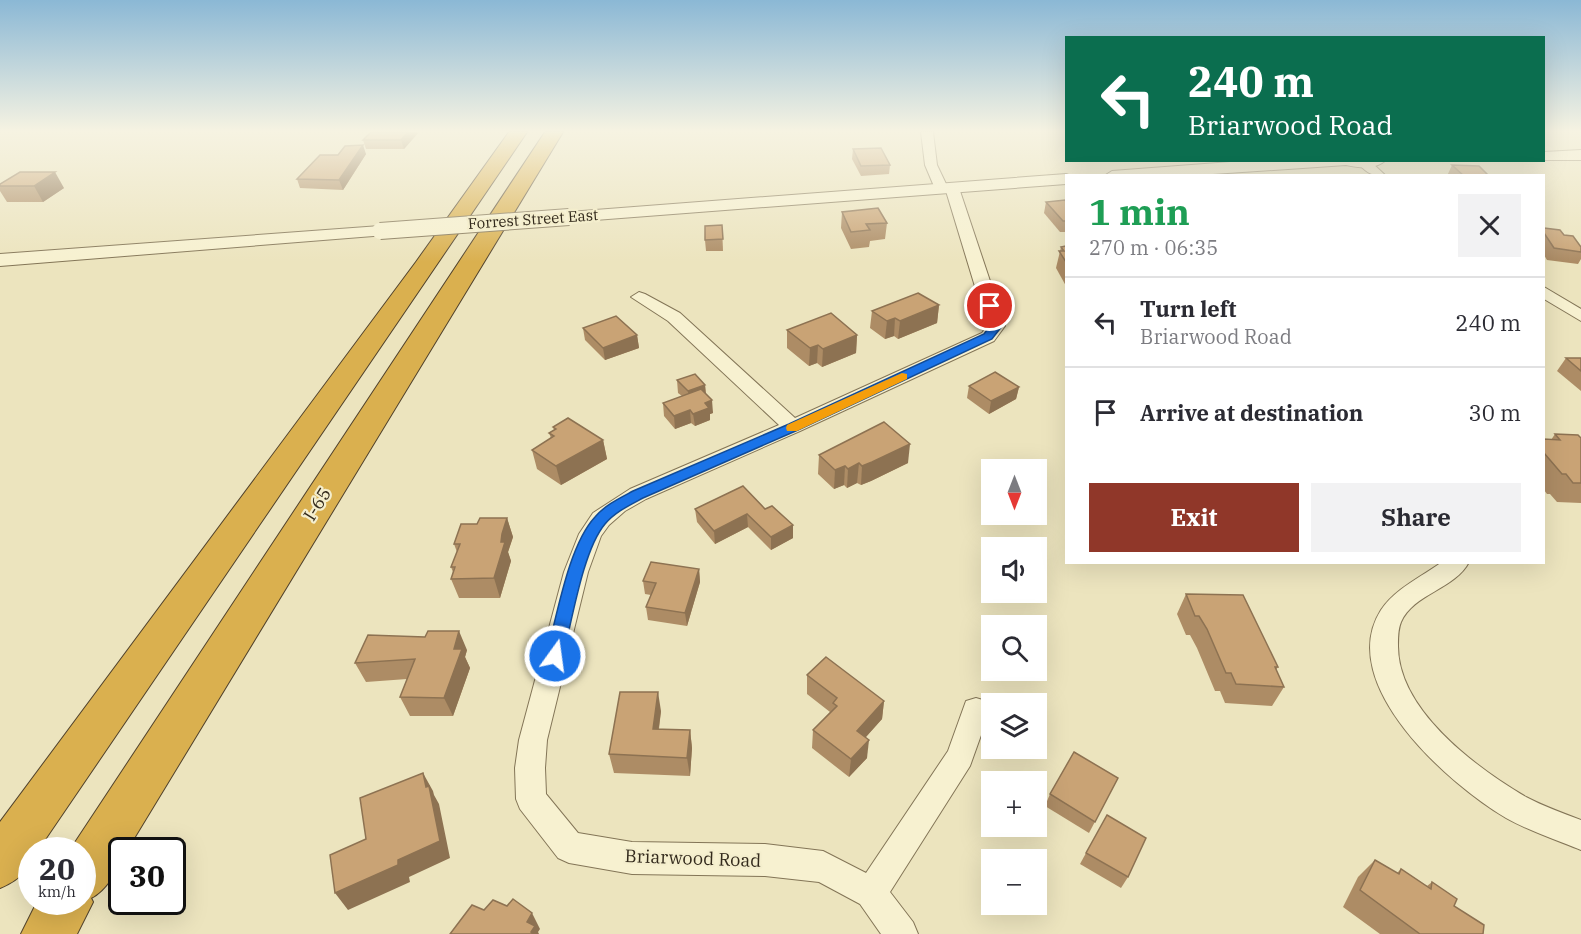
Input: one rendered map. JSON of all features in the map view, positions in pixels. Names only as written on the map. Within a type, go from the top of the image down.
[{"type":"highway","points":[[0,863],[488,176]]},
{"type":"highway","name":"I-65","points":[[96,855],[526,176]]},
{"type":"highway","points":[[46,934],[58,915]]},
{"type":"street","points":[[938,176],[947,188]]},
{"type":"street","name":"Forrest Street East","points":[[0,260],[1065,179]]},
{"type":"street","name":"Briarwood Road","points":[[901,934],[871,893],[823,867],[765,860],[632,858],[568,847],[531,799],[530,768],[533,740],[576,572],[590,534],[601,519],[617,506],[638,494],[793,427],[988,337],[996,326],[947,188]]},
{"type":"street","points":[[1545,293],[1581,316]]},
{"type":"street","points":[[639,297],[674,317],[793,427]]},
{"type":"street","points":[[1456,564],[1449,572],[1416,591],[1390,617],[1382,654],[1399,703],[1420,729],[1447,756],[1515,806],[1581,835]]},
{"type":"street","points":[[871,893],[960,757],[976,710]]},
{"type":"building","points":[[14,176],[50,176],[34,186],[0,186]]},
{"type":"building","points":[[300,176],[342,176],[339,180],[297,179]]},
{"type":"building","points":[[1065,200],[1065,221],[1063,221],[1046,202]]},
{"type":"building","points":[[878,208],[887,223],[866,224],[870,230],[851,232],[842,212]]},
{"type":"building","points":[[722,225],[723,239],[705,240],[705,226]]},
{"type":"building","points":[[1545,228],[1560,230],[1564,235],[1573,236],[1581,247],[1581,252],[1554,248],[1545,234]]},
{"type":"building","points":[[1065,246],[1065,260],[1059,251],[1064,251],[1061,247]]},
{"type":"building","points":[[918,293],[939,305],[900,321],[895,318],[887,321],[872,311]]},
{"type":"building","points":[[831,313],[857,335],[823,349],[818,345],[810,348],[787,330]]},
{"type":"building","points":[[616,316],[637,335],[603,348],[583,328]]},
{"type":"building","points":[[1566,358],[1581,358],[1581,371]]},
{"type":"building","points":[[995,372],[1019,387],[991,401],[969,386]]},
{"type":"building","points":[[695,374],[705,385],[688,391],[677,380]]},
{"type":"building","points":[[701,389],[712,400],[705,403],[709,408],[693,414],[690,410],[674,416],[663,403]]},
{"type":"building","points":[[568,418],[603,440],[556,466],[532,450],[554,436],[549,433],[556,429],[553,427]]},
{"type":"building","points":[[884,422],[910,444],[872,462],[862,466],[859,463],[848,469],[845,466],[835,470],[819,455]]},
{"type":"building","points":[[1555,434],[1578,435],[1581,438],[1581,483],[1573,483],[1545,454],[1545,439],[1560,440]]},
{"type":"building","points":[[743,486],[765,509],[772,506],[793,525],[771,537],[747,514],[714,531],[695,509]]},
{"type":"building","points":[[480,518],[507,518],[501,542],[505,542],[494,578],[451,579],[455,567],[451,567],[460,544],[454,544],[461,524],[477,524]]},
{"type":"building","points":[[651,562],[699,569],[685,613],[646,607],[656,583],[643,581]]},
{"type":"building","points":[[1186,594],[1243,595],[1278,667],[1275,667],[1284,687],[1236,684],[1231,673],[1226,673],[1207,629],[1199,616],[1195,616]]},
{"type":"building","points":[[428,631],[459,631],[454,649],[462,649],[444,698],[400,697],[415,659],[355,663],[368,635],[425,637]]},
{"type":"building","points":[[826,657],[884,701],[857,731],[869,740],[851,759],[813,730],[837,706],[833,703],[837,698],[807,675]]},
{"type":"building","points":[[620,692],[658,692],[653,729],[690,730],[687,758],[609,754]]},
{"type":"building","points":[[1074,752],[1118,778],[1095,822],[1050,794]]},
{"type":"building","points":[[423,773],[426,787],[429,786],[440,841],[398,860],[398,865],[335,893],[330,855],[366,839],[360,798]]},
{"type":"building","points":[[1107,815],[1146,838],[1128,877],[1086,853]]},
{"type":"building","points":[[1375,860],[1399,874],[1401,869],[1431,889],[1432,882],[1457,899],[1454,906],[1484,925],[1483,934],[1420,934],[1360,890]]},
{"type":"building","points":[[513,899],[532,913],[527,922],[535,926],[531,932],[534,934],[450,934],[472,905],[484,910],[493,900],[507,906]]},
{"type":"slow traffic","points":[[792,428],[902,377]]},
{"type":"route","points":[[555,656],[576,572],[590,534],[601,519],[617,506],[638,494],[686,475],[988,337],[996,326],[990,306]]}]
